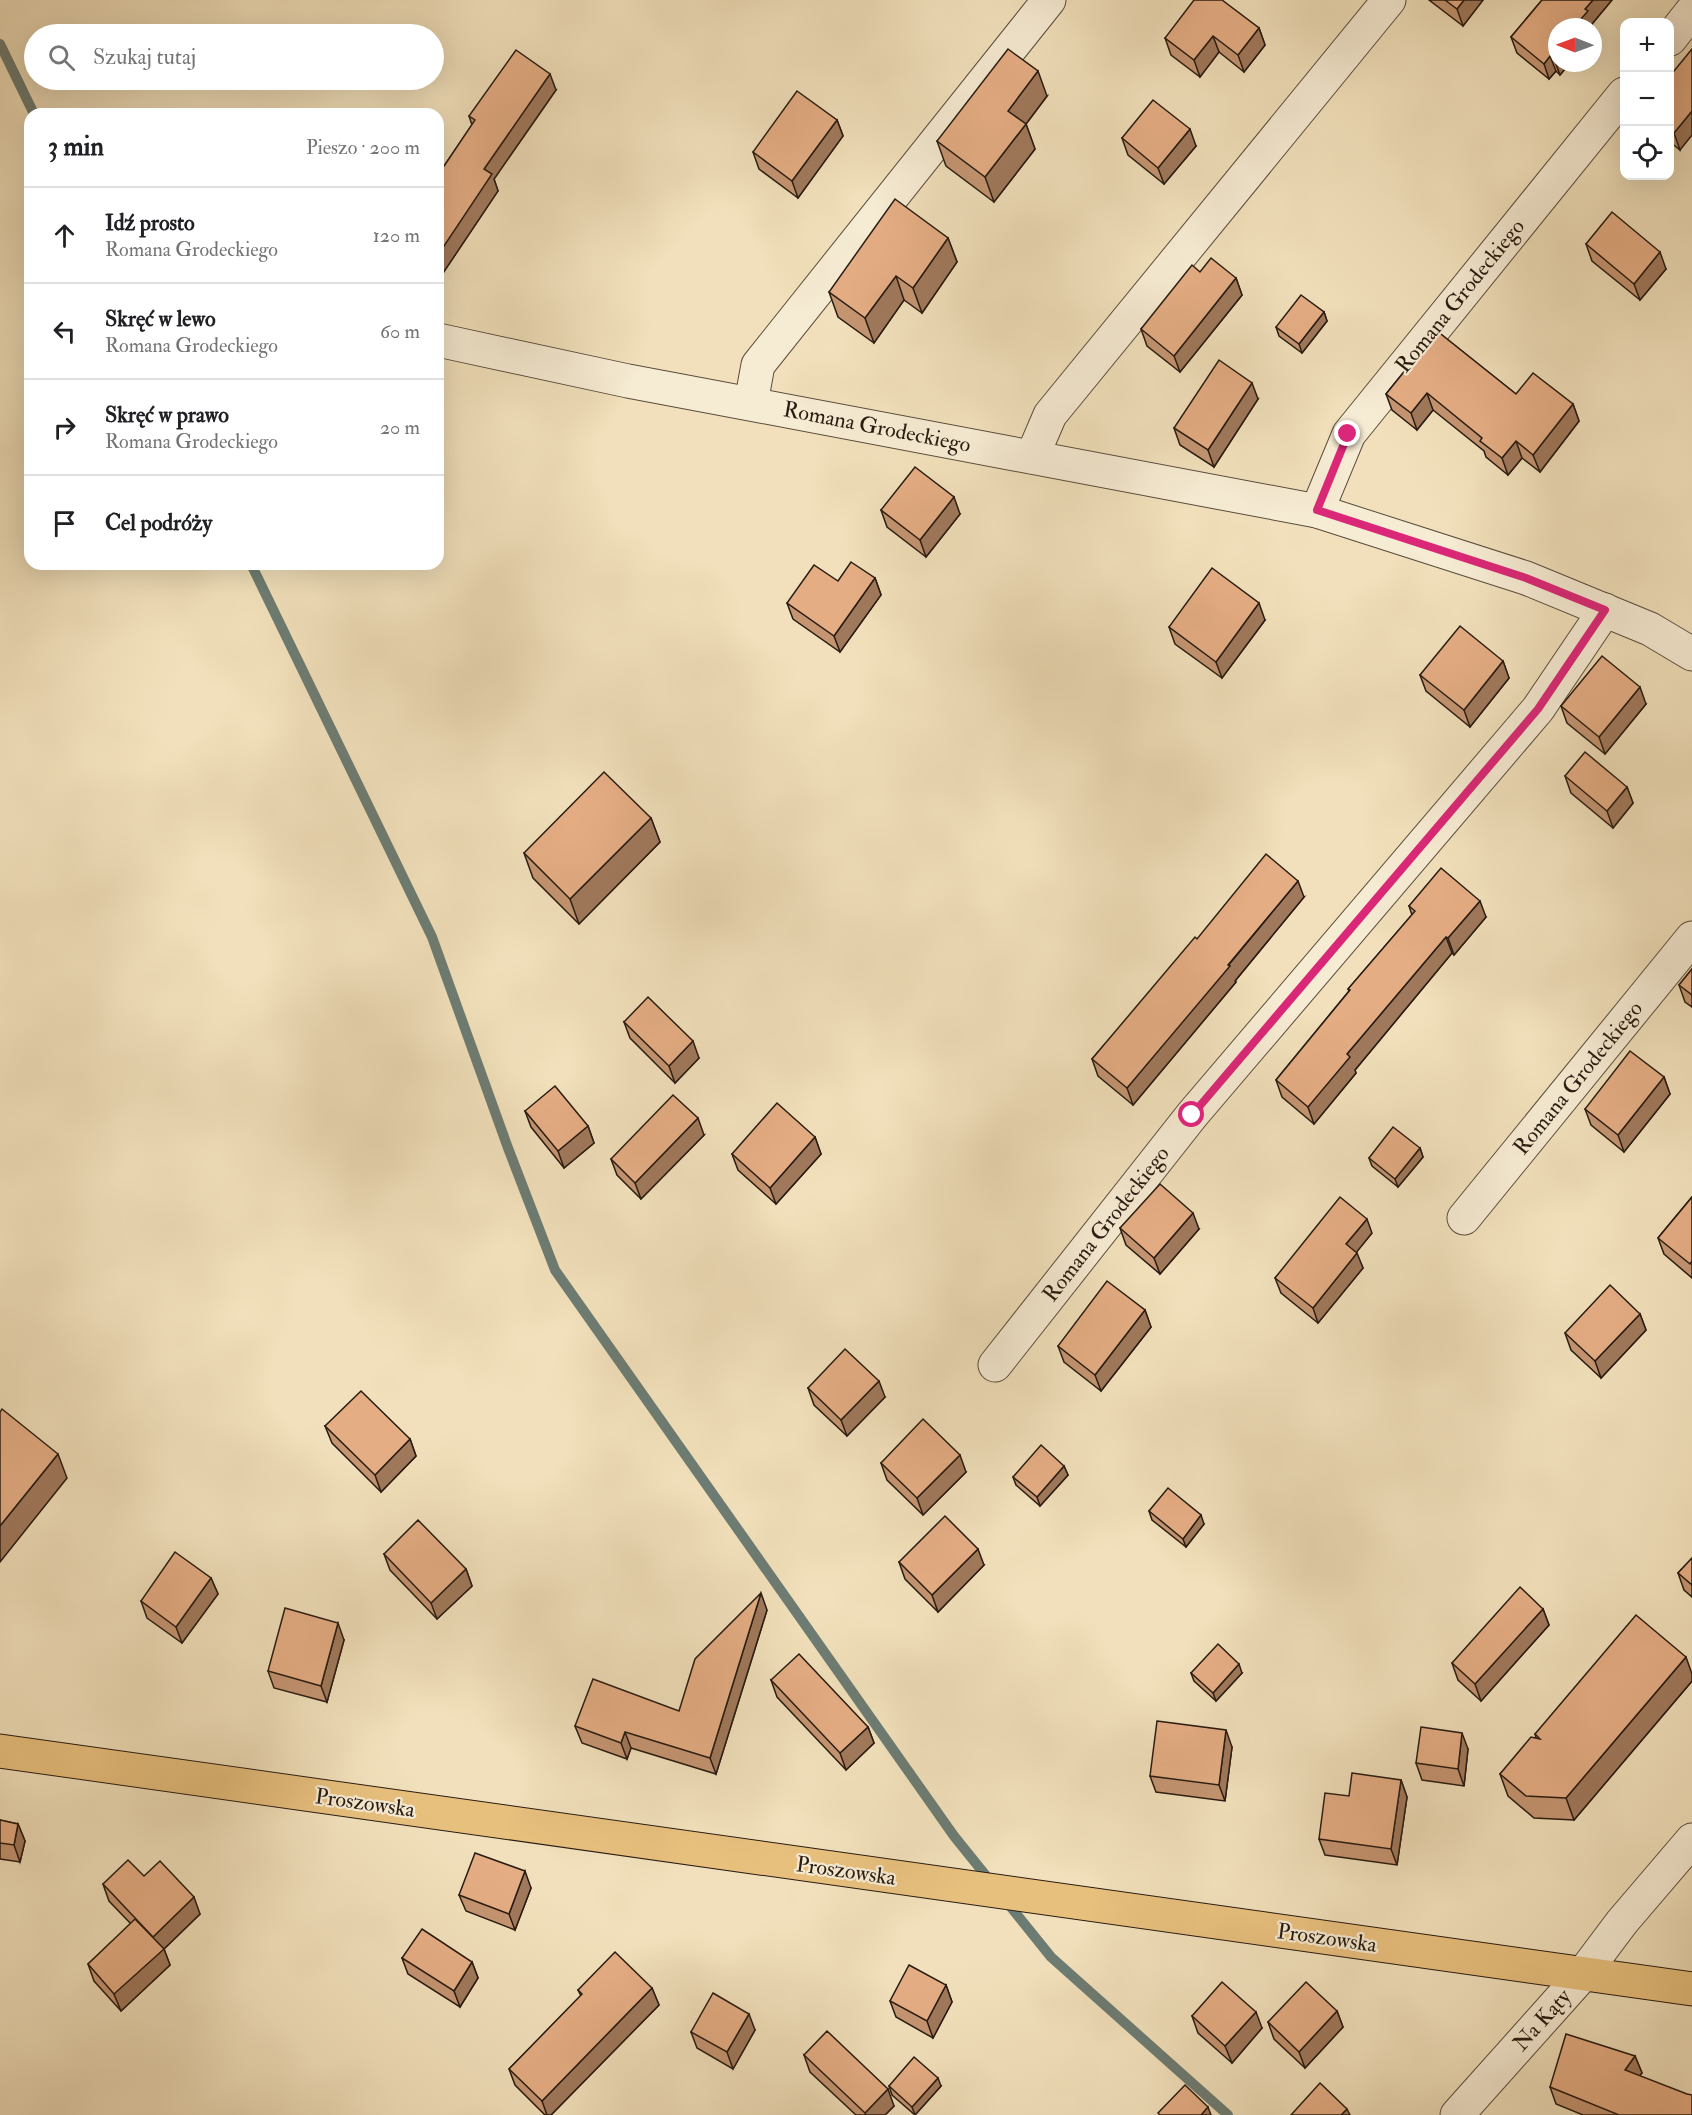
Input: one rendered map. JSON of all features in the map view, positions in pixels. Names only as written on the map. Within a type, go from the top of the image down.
[{"type":"main road","name":"Proszowska","points":[[0,1751],[1692,1989]]},
{"type":"street","points":[[751,403],[758,366],[1049,0]]},
{"type":"street","points":[[1032,458],[1050,415],[1389,0]]},
{"type":"street","points":[[1674,34],[1692,11]]},
{"type":"street","name":"Romana Grodeckiego","points":[[1317,510],[1348,434],[1620,99]]},
{"type":"street","name":"Romana Grodeckiego","points":[[444,341],[628,381],[1317,510],[1526,578],[1690,648]]},
{"type":"street","name":"Romana Grodeckiego","points":[[995,1365],[1192,1115],[1538,709],[1605,610]]},
{"type":"street","name":"Romana Grodeckiego","points":[[1464,1218],[1692,938]]},
{"type":"street","name":"Na Kąty","points":[[1457,2115],[1583,1974],[1622,1922],[1692,1840]]},
{"type":"building","points":[[1194,0],[1222,0],[1259,28],[1238,55],[1213,36],[1194,60],[1165,38]]},
{"type":"building","points":[[1445,0],[1464,0],[1457,9]]},
{"type":"building","points":[[1542,0],[1593,0],[1585,9],[1588,11],[1582,18],[1548,18],[1548,59],[1544,64],[1511,37]]},
{"type":"building","points":[[1008,49],[1038,71],[1008,111],[1026,124],[985,177],[937,141]]},
{"type":"building","points":[[1692,49],[1692,111],[1674,133],[1674,72]]},
{"type":"building","points":[[516,50],[550,74],[484,169],[492,174],[444,246],[444,166],[475,120],[469,116]]},
{"type":"building","points":[[797,91],[837,120],[792,181],[753,152]]},
{"type":"building","points":[[1153,100],[1190,129],[1158,168],[1122,138]]},
{"type":"building","points":[[895,199],[948,238],[913,288],[896,276],[865,318],[829,292]]},
{"type":"building","points":[[1612,212],[1660,252],[1634,284],[1586,244]]},
{"type":"building","points":[[1211,258],[1236,278],[1174,356],[1141,329],[1192,265],[1200,272]]},
{"type":"building","points":[[1301,295],[1324,312],[1299,344],[1276,327]]},
{"type":"building","points":[[1437,331],[1516,394],[1533,373],[1573,404],[1533,455],[1516,441],[1502,458],[1480,441],[1482,438],[1427,393],[1411,413],[1386,394]]},
{"type":"building","points":[[1219,360],[1252,383],[1208,450],[1174,428]]},
{"type":"building","points":[[915,467],[954,497],[920,540],[881,510]]},
{"type":"building","points":[[851,562],[875,578],[834,636],[787,603],[814,565],[838,581]]},
{"type":"building","points":[[1212,568],[1259,603],[1216,662],[1169,627]]},
{"type":"building","points":[[1460,626],[1503,661],[1464,710],[1420,675]]},
{"type":"building","points":[[1602,656],[1640,687],[1599,737],[1561,706]]},
{"type":"building","points":[[1585,752],[1627,787],[1607,811],[1565,776]]},
{"type":"building","points":[[604,772],[651,818],[570,899],[524,853]]},
{"type":"building","points":[[1266,854],[1298,881],[1127,1088],[1092,1059],[1195,937],[1197,939]]},
{"type":"building","points":[[1441,868],[1480,901],[1448,938],[1446,937],[1347,1054],[1350,1057],[1308,1107],[1276,1080],[1350,990],[1348,989],[1415,911],[1409,906]]},
{"type":"building","points":[[1692,969],[1692,995],[1679,985]]},
{"type":"building","points":[[648,997],[693,1041],[669,1066],[624,1022]]},
{"type":"building","points":[[1630,1051],[1664,1077],[1618,1135],[1585,1109]]},
{"type":"building","points":[[555,1086],[588,1126],[558,1151],[525,1111]]},
{"type":"building","points":[[673,1095],[698,1118],[635,1183],[611,1159]]},
{"type":"building","points":[[777,1103],[815,1137],[770,1188],[732,1154]]},
{"type":"building","points":[[1393,1127],[1420,1148],[1395,1179],[1369,1158]]},
{"type":"building","points":[[1160,1184],[1193,1213],[1154,1258],[1120,1228]]},
{"type":"building","points":[[1340,1197],[1367,1219],[1346,1244],[1357,1253],[1313,1308],[1275,1278]]},
{"type":"building","points":[[1692,1197],[1692,1261],[1690,1264],[1658,1238]]},
{"type":"building","points":[[1107,1281],[1145,1310],[1095,1375],[1058,1346]]},
{"type":"building","points":[[1610,1285],[1640,1314],[1595,1361],[1565,1333]]},
{"type":"building","points":[[845,1349],[879,1381],[841,1420],[808,1388]]},
{"type":"building","points":[[361,1391],[410,1439],[375,1475],[325,1426]]},
{"type":"building","points":[[2,1409],[58,1454],[0,1526],[0,1412]]},
{"type":"building","points":[[923,1419],[960,1455],[917,1498],[881,1463]]},
{"type":"building","points":[[1041,1445],[1064,1466],[1037,1497],[1013,1477]]},
{"type":"building","points":[[1168,1488],[1201,1515],[1183,1539],[1149,1511]]},
{"type":"building","points":[[945,1516],[978,1549],[932,1595],[899,1562]]},
{"type":"building","points":[[418,1520],[466,1569],[431,1603],[384,1554]]},
{"type":"building","points":[[175,1552],[211,1578],[176,1627],[141,1601]]},
{"type":"building","points":[[1692,1558],[1692,1585],[1678,1573]]},
{"type":"building","points":[[1520,1587],[1543,1609],[1475,1684],[1452,1663]]},
{"type":"building","points":[[761,1593],[710,1758],[625,1732],[621,1743],[575,1726],[593,1679],[679,1711],[695,1659]]},
{"type":"building","points":[[285,1608],[338,1623],[321,1686],[268,1671]]},
{"type":"building","points":[[1636,1615],[1686,1657],[1566,1798],[1526,1796],[1500,1774],[1531,1737],[1540,1739],[1535,1734]]},
{"type":"building","points":[[1218,1644],[1239,1664],[1213,1693],[1191,1673]]},
{"type":"building","points":[[799,1654],[868,1727],[840,1753],[771,1680]]},
{"type":"building","points":[[1157,1721],[1226,1730],[1219,1785],[1150,1776]]},
{"type":"building","points":[[1421,1727],[1462,1733],[1458,1769],[1416,1763]]},
{"type":"building","points":[[1352,1773],[1401,1780],[1391,1849],[1319,1839],[1325,1793],[1349,1796]]},
{"type":"building","points":[[0,1820],[18,1824],[14,1845],[0,1843]]},
{"type":"building","points":[[475,1853],[525,1871],[509,1914],[459,1895]]},
{"type":"building","points":[[128,1860],[144,1876],[160,1861],[194,1897],[153,1937],[103,1884]]},
{"type":"building","points":[[135,1919],[164,1949],[114,1994],[88,1964]]},
{"type":"building","points":[[422,1929],[472,1962],[454,1991],[402,1958]]},
{"type":"building","points":[[615,1952],[652,1988],[542,2101],[509,2069],[582,1994],[578,1990]]},
{"type":"building","points":[[909,1965],[946,1985],[927,2021],[890,2001]]},
{"type":"building","points":[[1222,1982],[1256,2012],[1225,2046],[1192,2016]]},
{"type":"building","points":[[1306,1982],[1337,2011],[1299,2052],[1268,2022]]},
{"type":"building","points":[[713,1993],[749,2014],[727,2052],[691,2032]]},
{"type":"building","points":[[827,2031],[888,2089],[865,2113],[804,2055]]},
{"type":"building","points":[[1566,2034],[1635,2056],[1625,2070],[1692,2095],[1692,2115],[1619,2115],[1550,2087]]},
{"type":"building","points":[[914,2057],[938,2078],[912,2107],[889,2086]]},
{"type":"building","points":[[1320,2083],[1347,2109],[1341,2115],[1291,2115]]},
{"type":"building","points":[[1185,2085],[1208,2107],[1201,2115],[1160,2115],[1158,2113]]},
{"type":"waterway","points":[[0,44],[31,108]]},
{"type":"waterway","points":[[254,570],[432,937],[508,1148],[555,1270],[954,1836],[991,1882]]},
{"type":"waterway","points":[[1006,1901],[1051,1957],[1228,2115]]},
{"type":"route","points":[[1192,1115],[1538,709],[1605,610],[1526,578],[1317,510],[1348,434]]}]
